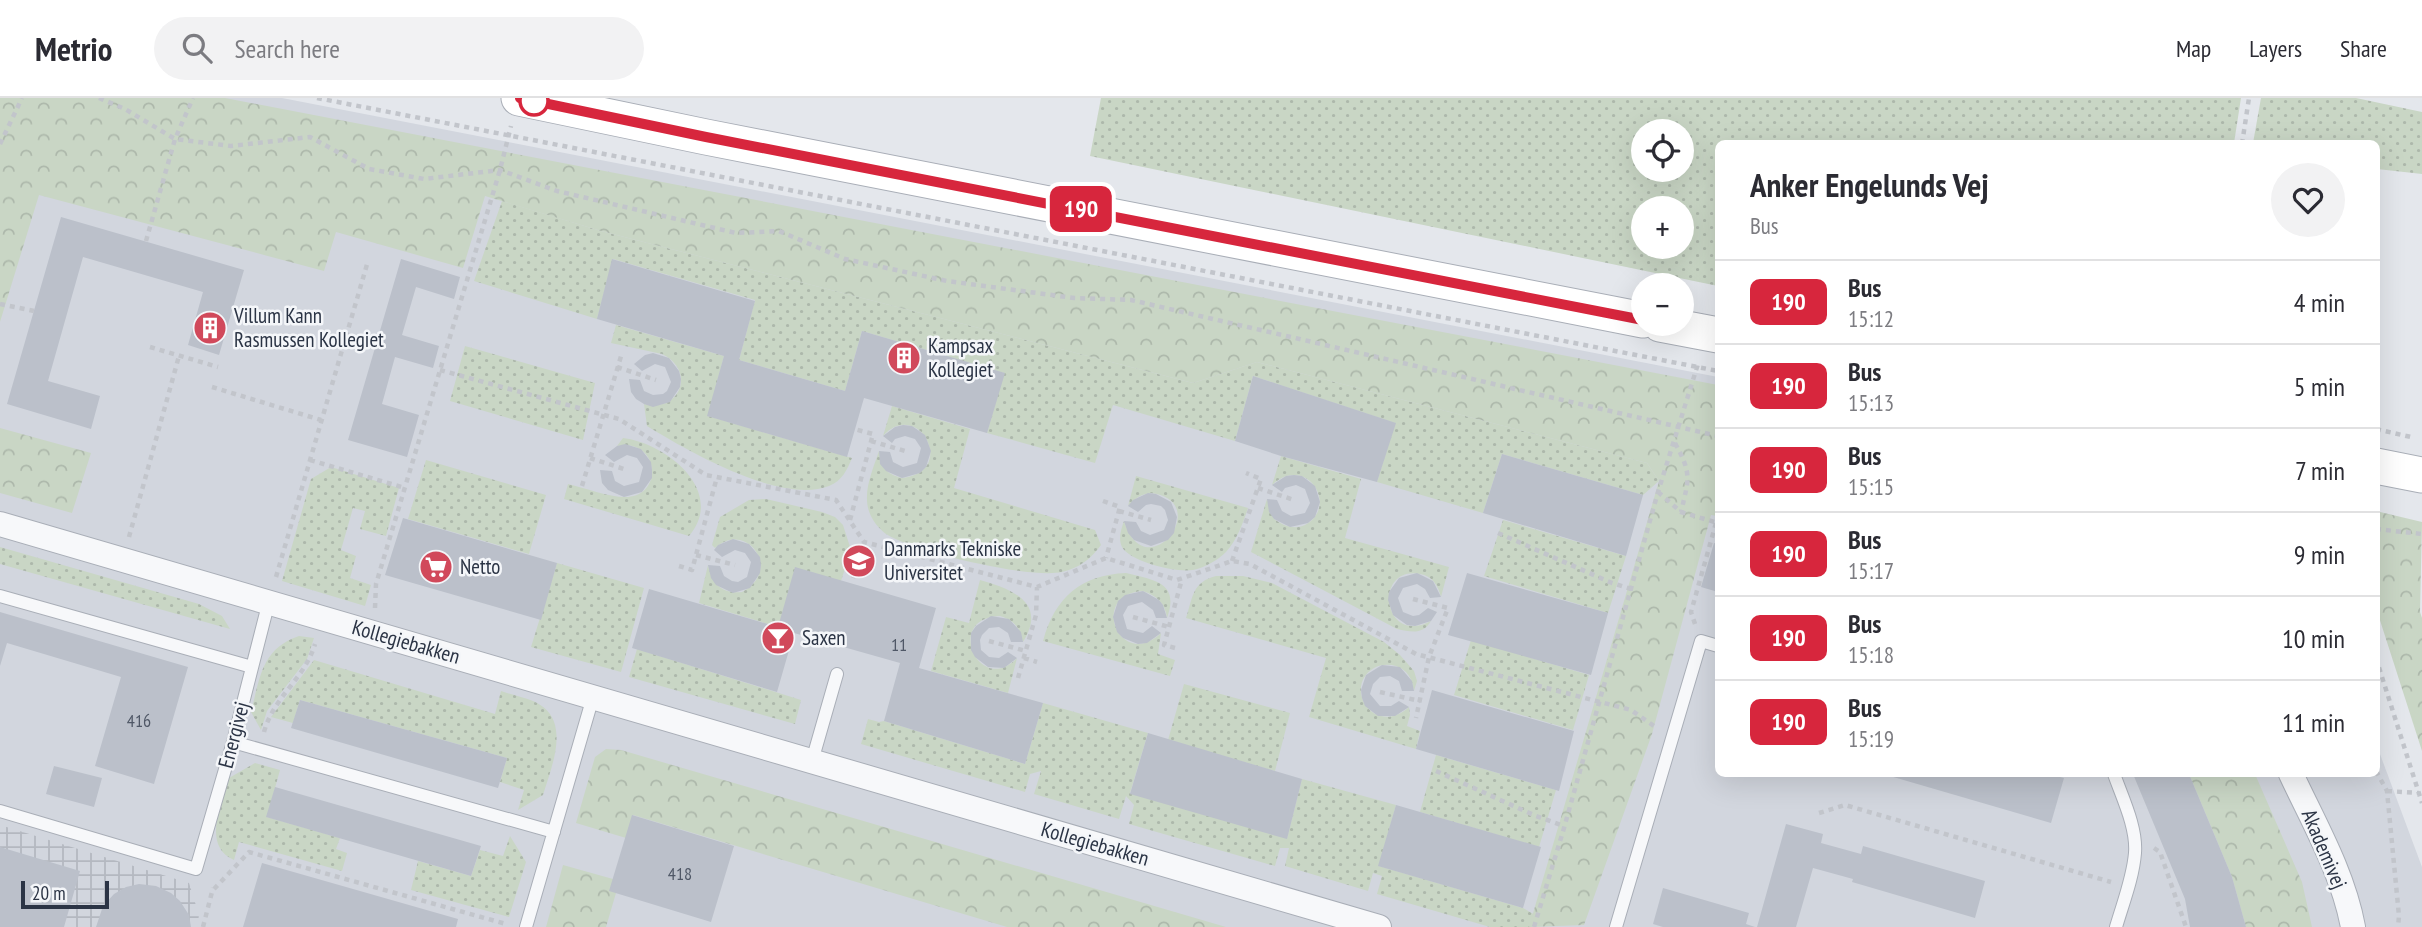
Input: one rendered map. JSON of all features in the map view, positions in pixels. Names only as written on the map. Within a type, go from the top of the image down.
[{"type":"street","points":[[516,111],[706,137],[1631,318]]},
{"type":"street","points":[[1694,331],[1712,334]]},
{"type":"street","points":[[2380,467],[2422,475]]},
{"type":"street","name":"Kollegiebakken","points":[[0,524],[812,761],[1328,920],[1378,927]]},
{"type":"street","name":"Akademivej","points":[[2292,777],[2332,861],[2353,927]]},
{"type":"lane","points":[[0,596],[252,667]]},
{"type":"lane","name":"Energivej","points":[[197,869],[269,601]]},
{"type":"lane","points":[[1616,927],[1701,642],[1715,645]]},
{"type":"lane","points":[[812,761],[837,674]]},
{"type":"lane","points":[[526,927],[593,697]]},
{"type":"lane","points":[[233,742],[554,832]]},
{"type":"lane","points":[[2115,777],[2130,819],[2135,850],[2116,927]]},
{"type":"lane","points":[[0,811],[197,869]]},
{"type":"path","points":[[0,144],[22,98]]},
{"type":"path","points":[[99,98],[125,109],[175,139],[231,146],[310,137],[369,169],[424,179],[500,170],[557,191],[736,233],[779,231],[845,260],[947,281],[1074,298],[1131,300],[1715,435]]},
{"type":"path","points":[[146,241],[175,139],[193,98]]},
{"type":"path","points":[[317,98],[1715,370]]},
{"type":"path","points":[[2243,140],[2249,98]]},
{"type":"path","points":[[376,634],[376,584],[516,111]]},
{"type":"path","points":[[269,601],[368,261]]},
{"type":"path","points":[[0,304],[34,311]]},
{"type":"path","points":[[1534,927],[1658,492],[1697,367],[1712,334]]},
{"type":"path","points":[[150,347],[218,367]]},
{"type":"path","points":[[582,486],[622,353]]},
{"type":"path","points":[[122,559],[179,356]]},
{"type":"path","points":[[617,367],[656,380]]},
{"type":"path","points":[[440,369],[619,419],[706,475],[836,500],[864,542],[1038,587],[1106,558],[1177,580],[1232,561],[1250,564],[1416,654],[1631,710],[1654,726],[1675,728]]},
{"type":"path","points":[[212,387],[321,420]]},
{"type":"path","points":[[2380,426],[2384,431]]},
{"type":"path","points":[[850,521],[873,434],[854,429]]},
{"type":"path","points":[[2380,430],[2422,440]]},
{"type":"path","points":[[871,441],[905,451]]},
{"type":"path","points":[[1675,442],[1687,464],[1688,483],[1681,512]]},
{"type":"path","points":[[590,458],[627,470]]},
{"type":"path","points":[[310,460],[405,488]]},
{"type":"path","points":[[1232,561],[1261,480],[1246,474]]},
{"type":"path","points":[[679,566],[692,570],[717,477]]},
{"type":"path","points":[[1258,488],[1294,500]]},
{"type":"path","points":[[1658,492],[1681,512],[1715,522]]},
{"type":"path","points":[[1103,500],[1120,507],[1106,558]]},
{"type":"path","points":[[1119,512],[1151,520]]},
{"type":"path","points":[[2380,529],[2422,534]]},
{"type":"path","points":[[1701,642],[1691,612],[1715,530]]},
{"type":"path","points":[[1498,533],[1631,589]]},
{"type":"path","points":[[853,578],[864,542]]},
{"type":"path","points":[[696,555],[735,565]]},
{"type":"path","points":[[1175,648],[1164,645],[1182,578]]},
{"type":"path","points":[[1018,678],[1036,615],[1038,587]]},
{"type":"path","points":[[1413,599],[1448,608],[1429,657],[1416,718]]},
{"type":"path","points":[[259,750],[269,715],[309,663],[323,617]]},
{"type":"path","points":[[1133,617],[1169,627]]},
{"type":"path","points":[[989,641],[1026,651]]},
{"type":"path","points":[[1024,658],[1037,662]]},
{"type":"path","points":[[2380,670],[2422,803]]},
{"type":"path","points":[[1380,692],[1420,701]]},
{"type":"path","points":[[1436,772],[1536,816],[1564,825]]},
{"type":"path","points":[[2379,777],[2387,791],[2398,927]]},
{"type":"path","points":[[2387,791],[2419,793]]},
{"type":"path","points":[[1819,813],[1845,805],[2128,887]]},
{"type":"path","points":[[2132,832],[2160,852],[2186,927]]},
{"type":"path","points":[[204,927],[214,889],[248,852],[517,927]]},
{"type":"path","points":[[197,869],[214,889]]},
{"type":"shaded area","name":"Danmarks Tekniske Universitet","points":[[0,98],[282,98],[1715,376],[1715,777],[2380,777],[2380,754],[2422,867],[2422,927],[0,927]]},
{"type":"shaded area","points":[[0,825],[189,883],[199,915],[197,927],[0,927]]},
{"type":"green space","points":[[0,98],[225,98],[1715,384],[1715,516],[1711,515],[1652,734],[1584,925],[1529,927],[1659,481],[1647,463],[1257,362],[1193,383],[601,231],[485,196],[463,268],[336,232],[324,271],[39,195],[0,322]]},
{"type":"green space","points":[[1101,98],[2241,98],[2234,140],[1715,140],[1715,285],[1694,281],[1694,273],[1655,273],[1090,156]]},
{"type":"green space","points":[[2261,98],[2356,98],[2422,112],[2422,174],[2380,169],[2380,140],[2254,140]]},
{"type":"green space","points":[[502,201],[601,231],[1193,383],[1257,362],[1647,463],[1659,481],[1643,495],[1502,454],[1483,513],[1377,482],[1395,423],[1253,376],[1235,441],[1113,405],[1095,463],[987,433],[1004,373],[862,331],[845,391],[739,360],[755,300],[613,259],[597,319],[474,281]]},
{"type":"green space","points":[[616,325],[724,356],[708,416],[852,458],[844,475],[829,486],[809,490],[761,482],[710,461],[647,426],[644,404],[657,405],[675,396],[680,388],[679,370],[673,361],[662,354],[611,343]]},
{"type":"green space","points":[[465,346],[595,383],[583,440],[450,401]]},
{"type":"green space","points":[[892,406],[970,429],[954,488],[1095,530],[1101,545],[1089,559],[1068,570],[1025,572],[946,556],[886,534],[873,520],[867,502],[868,484],[879,451],[885,469],[902,478],[919,473],[928,463],[930,452],[927,440],[909,425],[896,426],[883,436]]},
{"type":"green space","points":[[0,428],[91,453],[72,513],[0,493]]},
{"type":"green space","points":[[623,438],[657,449],[673,459],[686,472],[696,487],[701,502],[699,519],[689,536],[564,499],[568,484],[621,497],[640,494],[647,487],[652,467],[648,458],[642,450],[631,446],[617,446]]},
{"type":"green space","points":[[1281,456],[1361,479],[1345,538],[1449,567],[1441,597],[1434,582],[1420,574],[1405,575],[1395,581],[1390,592],[1389,604],[1394,615],[1402,623],[1415,626],[1431,621],[1424,629],[1397,629],[1251,552],[1267,499],[1274,519],[1293,527],[1305,525],[1315,517],[1319,506],[1319,496],[1307,479],[1296,475],[1285,477],[1272,485]]},
{"type":"green space","points":[[426,460],[546,495],[529,554],[408,519]]},
{"type":"green space","points":[[331,467],[399,488],[386,536],[360,529],[365,511],[353,508],[341,550],[356,556],[350,578],[371,585],[365,606],[282,581],[311,479]]},
{"type":"green space","points":[[1136,476],[1248,508],[1230,547],[1211,563],[1186,570],[1144,562],[1127,552],[1120,540],[1124,521],[1134,540],[1146,547],[1158,545],[1169,538],[1176,526],[1178,513],[1172,502],[1153,493],[1141,496],[1128,506]]},
{"type":"green space","points":[[766,499],[835,517],[843,525],[851,550],[841,581],[778,627],[699,603],[708,565],[715,582],[729,591],[742,592],[754,583],[760,572],[756,551],[738,540],[727,541],[715,548],[712,545],[720,517],[749,500]]},
{"type":"green space","points":[[2380,512],[2422,522],[2422,751],[2380,620]]},
{"type":"green space","points":[[1503,520],[1626,556],[1608,613],[1484,576]]},
{"type":"green space","points":[[0,547],[199,604],[222,616],[230,629],[0,564]]},
{"type":"green space","points":[[557,563],[644,588],[621,672],[531,647]]},
{"type":"green space","points":[[1126,573],[1155,581],[1167,590],[1170,597],[1167,618],[1160,601],[1143,591],[1126,595],[1117,604],[1114,616],[1116,628],[1123,638],[1133,643],[1146,643],[1161,633],[1158,654],[1175,660],[1170,676],[1043,641],[1055,612],[1072,591],[1096,578]]},
{"type":"green space","points":[[1216,576],[1243,576],[1272,583],[1384,642],[1400,655],[1414,671],[1417,681],[1414,691],[1411,679],[1404,670],[1385,665],[1374,668],[1365,676],[1361,686],[1362,697],[1366,706],[1384,717],[1396,715],[1409,707],[1407,726],[1420,731],[1416,749],[1309,717],[1326,658],[1186,618],[1198,586]]},
{"type":"green space","points":[[980,580],[1014,593],[1029,607],[1030,628],[1023,642],[1016,625],[1000,616],[983,620],[973,629],[973,652],[980,662],[991,668],[1003,667],[1017,658],[1008,693],[931,671],[946,617],[969,623]]},
{"type":"green space","points":[[299,636],[314,638],[307,659],[267,711],[261,730],[251,712],[264,666],[277,649]]},
{"type":"green space","points":[[1471,640],[1589,675],[1573,730],[1454,695]]},
{"type":"green space","points":[[637,649],[801,700],[795,724],[629,677]]},
{"type":"green space","points":[[314,660],[495,714],[501,691],[533,701],[553,719],[556,730],[554,757],[543,795],[518,810],[524,790],[500,782],[507,758],[300,700],[293,723],[271,717]]},
{"type":"green space","points":[[1184,684],[1290,713],[1275,771],[1168,740]]},
{"type":"green space","points":[[1043,703],[1148,733],[1130,793],[1287,838],[1302,779],[1396,805],[1379,866],[1523,908],[1535,915],[1531,927],[1490,927],[1377,894],[1382,876],[1373,873],[1368,891],[1285,866],[1289,848],[1280,848],[1275,866],[1129,824],[1134,805],[1126,796],[1119,819],[1034,794],[1041,771],[1030,774],[1025,792],[861,744],[868,719],[884,721],[1025,764]]},
{"type":"green space","points":[[606,749],[621,750],[1226,927],[1007,927],[633,815],[626,838],[576,823],[595,757]]},
{"type":"green space","points":[[1436,755],[1556,790],[1539,847],[1420,812]]},
{"type":"green space","points":[[255,763],[280,770],[267,817],[340,838],[336,849],[347,853],[342,871],[239,842],[234,860],[224,853],[218,845],[216,823],[229,778]]},
{"type":"green space","points":[[2190,777],[2256,777],[2302,882],[2312,927],[2246,927],[2232,877]]},
{"type":"green space","points":[[510,836],[526,862],[509,917],[411,890],[418,861],[471,876],[480,850],[503,856]]},
{"type":"green space","points":[[563,865],[613,879],[616,893],[606,927],[546,927]]},
{"type":"building","name":"Villum Kann Rasmussen Kollegiet","points":[[61,217],[244,270],[219,355],[188,345],[203,292],[83,257],[48,381],[100,396],[91,429],[7,404]]},
{"type":"building","points":[[401,259],[460,277],[454,299],[416,287],[402,335],[439,346],[433,368],[395,357],[382,404],[419,415],[407,457],[348,440]]},
{"type":"building","name":"Kampsax Kollegiet","points":[[612,259],[755,301],[739,360],[845,391],[862,331],[1005,373],[987,433],[864,398],[847,457],[707,416],[724,356],[597,319]]},
{"type":"building","points":[[653,353],[669,358],[679,371],[681,379],[680,387],[670,402],[653,407],[636,399],[631,392],[629,379],[640,380],[644,391],[653,395],[667,391],[671,382],[665,367],[655,364],[642,371],[634,364],[645,355]]},
{"type":"building","points":[[1253,376],[1396,423],[1377,482],[1235,441]]},
{"type":"building","points":[[912,426],[925,435],[931,451],[926,467],[920,473],[902,478],[886,471],[880,464],[879,451],[890,452],[893,462],[903,467],[917,463],[921,448],[915,439],[905,436],[892,443],[883,436],[895,427]]},
{"type":"building","points":[[625,444],[641,449],[651,462],[652,478],[642,492],[624,497],[608,490],[602,483],[600,470],[612,471],[615,481],[624,486],[639,482],[643,467],[637,458],[627,455],[614,462],[605,455],[617,446]]},
{"type":"building","points":[[1502,454],[1643,495],[1626,556],[1483,513]]},
{"type":"building","points":[[1286,476],[1302,476],[1315,486],[1320,502],[1315,517],[1308,523],[1290,527],[1274,519],[1269,512],[1267,499],[1277,500],[1282,511],[1291,516],[1305,513],[1310,503],[1305,489],[1296,485],[1285,488],[1282,492],[1272,485]]},
{"type":"building","points":[[1148,493],[1171,502],[1177,517],[1174,533],[1168,540],[1151,546],[1134,540],[1124,521],[1136,522],[1141,531],[1150,535],[1164,530],[1168,520],[1161,506],[1146,505],[1138,512],[1128,506],[1133,500]]},
{"type":"building","points":[[403,518],[557,563],[541,620],[385,575]]},
{"type":"building","points":[[733,539],[749,544],[760,557],[761,565],[760,573],[750,588],[733,593],[716,585],[708,565],[720,566],[724,576],[732,581],[738,582],[747,577],[751,562],[745,553],[735,550],[722,557],[714,550],[718,545]]},
{"type":"building","points":[[1714,543],[1715,543],[1715,591],[1701,587]]},
{"type":"building","points":[[795,567],[936,608],[919,668],[1043,703],[1025,764],[884,721],[900,663],[794,633],[777,692],[632,648],[649,589],[778,627]]},
{"type":"building","points":[[1417,573],[1433,581],[1441,597],[1430,598],[1425,589],[1417,584],[1403,588],[1398,598],[1403,612],[1413,616],[1428,608],[1437,612],[1431,621],[1415,626],[1407,625],[1393,615],[1388,600],[1389,592],[1399,578]]},
{"type":"building","points":[[1467,573],[1608,613],[1591,675],[1448,635]]},
{"type":"building","points":[[1143,591],[1159,600],[1167,618],[1156,618],[1153,610],[1142,602],[1128,606],[1123,615],[1127,629],[1143,633],[1152,626],[1161,633],[1147,643],[1138,644],[1123,638],[1117,632],[1113,617],[1118,601],[1125,595]]},
{"type":"building","points":[[0,612],[188,667],[154,784],[95,766],[121,677],[7,643],[0,666]]},
{"type":"building","points":[[991,616],[1009,619],[1021,632],[1023,642],[1011,642],[1008,633],[999,627],[989,628],[982,635],[981,650],[989,657],[999,658],[1008,652],[1017,658],[1004,668],[988,667],[975,657],[971,650],[971,633]]},
{"type":"building","points":[[1382,665],[1400,667],[1412,681],[1414,691],[1402,691],[1399,681],[1390,676],[1380,677],[1373,684],[1370,694],[1380,706],[1391,706],[1399,701],[1409,707],[1395,716],[1378,716],[1365,706],[1362,698],[1361,690],[1366,675]]},
{"type":"building","points":[[1432,690],[1574,731],[1559,791],[1416,749]]},
{"type":"building","points":[[300,700],[507,758],[498,788],[291,728]]},
{"type":"building","points":[[1148,733],[1302,779],[1287,839],[1130,794]]},
{"type":"building","points":[[54,766],[102,778],[94,807],[46,794]]},
{"type":"building","points":[[1893,777],[2064,778],[2051,823]]},
{"type":"building","points":[[2134,777],[2190,777],[2232,877],[2246,927],[2190,927],[2185,899]]},
{"type":"building","points":[[275,787],[481,846],[471,876],[266,817]]},
{"type":"building","points":[[1396,805],[1541,847],[1523,908],[1378,866]]},
{"type":"building","points":[[632,815],[734,846],[711,922],[609,891]]},
{"type":"building","points":[[1786,824],[1823,834],[1821,843],[1861,854],[1863,846],[1985,881],[1975,918],[1813,868],[1796,927],[1757,927]]},
{"type":"building","points":[[0,847],[80,871],[64,927],[0,927]]},
{"type":"building","points":[[262,863],[458,919],[456,927],[243,927]]},
{"type":"building","points":[[139,884],[156,886],[171,893],[189,915],[191,927],[96,927],[103,906],[114,894]]},
{"type":"building","points":[[1663,888],[1749,913],[1746,924],[1755,927],[1663,927],[1653,924]]},
{"type":"bus line","name":"190","points":[[520,98],[706,137],[1631,318]]},
{"type":"place","name":"Villum Kann Rasmussen Kollegiet","points":[[210,328]]},
{"type":"place","name":"Kampsax Kollegiet","points":[[904,358]]},
{"type":"place","name":"Danmarks Tekniske Universitet","points":[[859,561]]},
{"type":"place","name":"Netto","points":[[436,567]]},
{"type":"place","name":"Saxen","points":[[778,638]]}]
